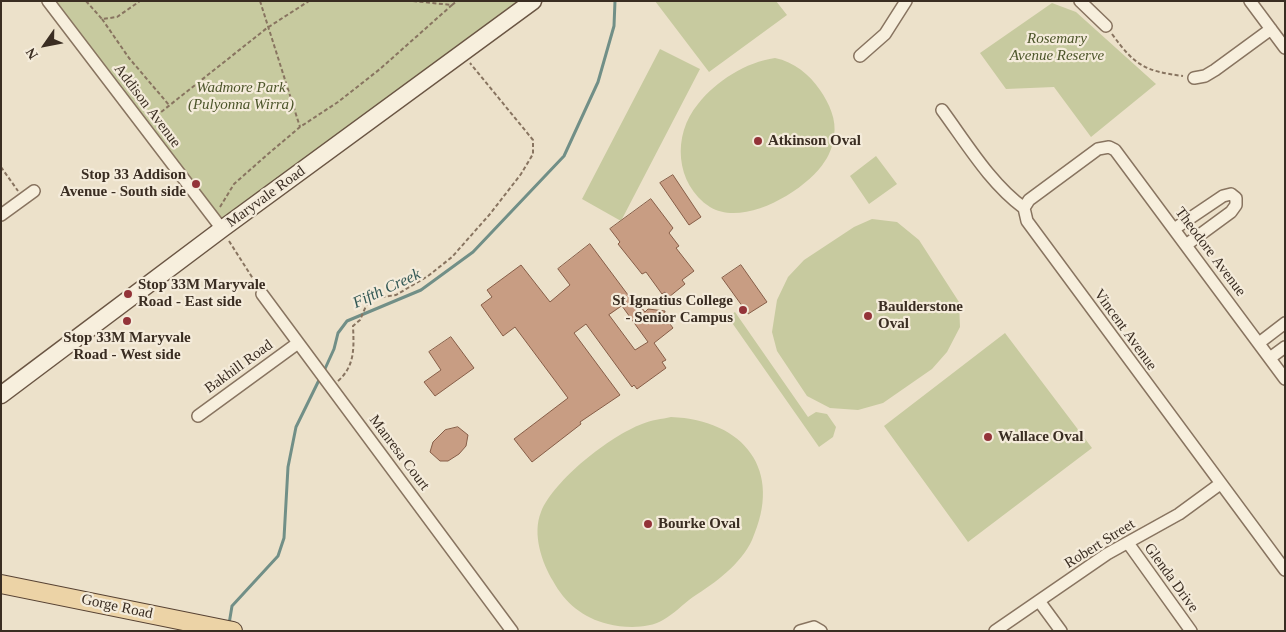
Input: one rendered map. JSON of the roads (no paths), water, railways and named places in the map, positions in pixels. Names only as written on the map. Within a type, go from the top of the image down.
[{"type":"main road","name":"Maryvale Road","points":[[1,395],[217,224],[462,53],[533,1]]},
{"type":"main road","name":"Gorge Road","points":[[1,584],[227,630]]},
{"type":"main road","name":"Gorge Road","points":[[1,594],[188,631]]},
{"type":"street","name":"Addison Avenue","points":[[48,1],[217,224]]},
{"type":"street","points":[[860,56],[885,34],[906,1]]},
{"type":"street","points":[[1080,1],[1106,26]]},
{"type":"street","points":[[1250,1],[1285,48]]},
{"type":"street","points":[[1194,78],[1205,76],[1215,70],[1270,29]]},
{"type":"street","name":"Vincent Avenue","points":[[942,110],[994,180],[1011,198],[1024,208],[1027,221],[1220,484],[1282,562]]},
{"type":"street","name":"Theodore Avenue","points":[[1024,208],[1029,200],[1090,154],[1098,149],[1108,147],[1115,150],[1285,379]]},
{"type":"street","points":[[1,215],[34,191]]},
{"type":"street","points":[[1174,229],[1223,196],[1230,194],[1236,198],[1236,205],[1231,212],[1186,245]]},
{"type":"street","name":"Manresa Court","points":[[262,294],[512,631]]},
{"type":"street","points":[[1259,343],[1285,323]]},
{"type":"street","name":"Bakhill Road","points":[[198,416],[298,343]]},
{"type":"street","points":[[1270,358],[1285,347]]},
{"type":"street","name":"Robert Street","points":[[995,631],[1107,554],[1179,514],[1220,484]]},
{"type":"street","name":"Glenda Drive","points":[[1128,544],[1190,631]]},
{"type":"street","points":[[1039,601],[1061,631]]},
{"type":"street","points":[[800,631],[814,627],[821,631]]},
{"type":"waterway","name":"Fifth Creek","points":[[324,371],[334,349],[338,333],[347,321],[421,290],[473,252],[564,156],[598,82],[614,26],[615,1]]},
{"type":"waterway","name":"Fifth Creek","points":[[229,624],[232,606],[278,556],[284,538],[288,467],[296,427],[321,376]]},
{"type":"place","name":"Atkinson Oval","points":[[758,141]]},
{"type":"place","name":"Stop 33 Addison Avenue - South side","points":[[196,184]]},
{"type":"place","name":"Stop 33M Maryvale Road - East side","points":[[128,294]]},
{"type":"place","name":"St Ignatius College - Senior Campus","points":[[743,310]]},
{"type":"place","name":"Baulderstone Oval","points":[[868,316]]},
{"type":"place","name":"Stop 33M Maryvale Road - West side","points":[[127,321]]},
{"type":"place","name":"Wallace Oval","points":[[988,437]]},
{"type":"place","name":"Bourke Oval","points":[[648,524]]},
{"type":"park label","name":"Rosemary Avenue Reserve","points":[[1057,48]]},
{"type":"park label","name":"Wadmore Park (Pulyonna Wirra)","points":[[241,96]]}]
